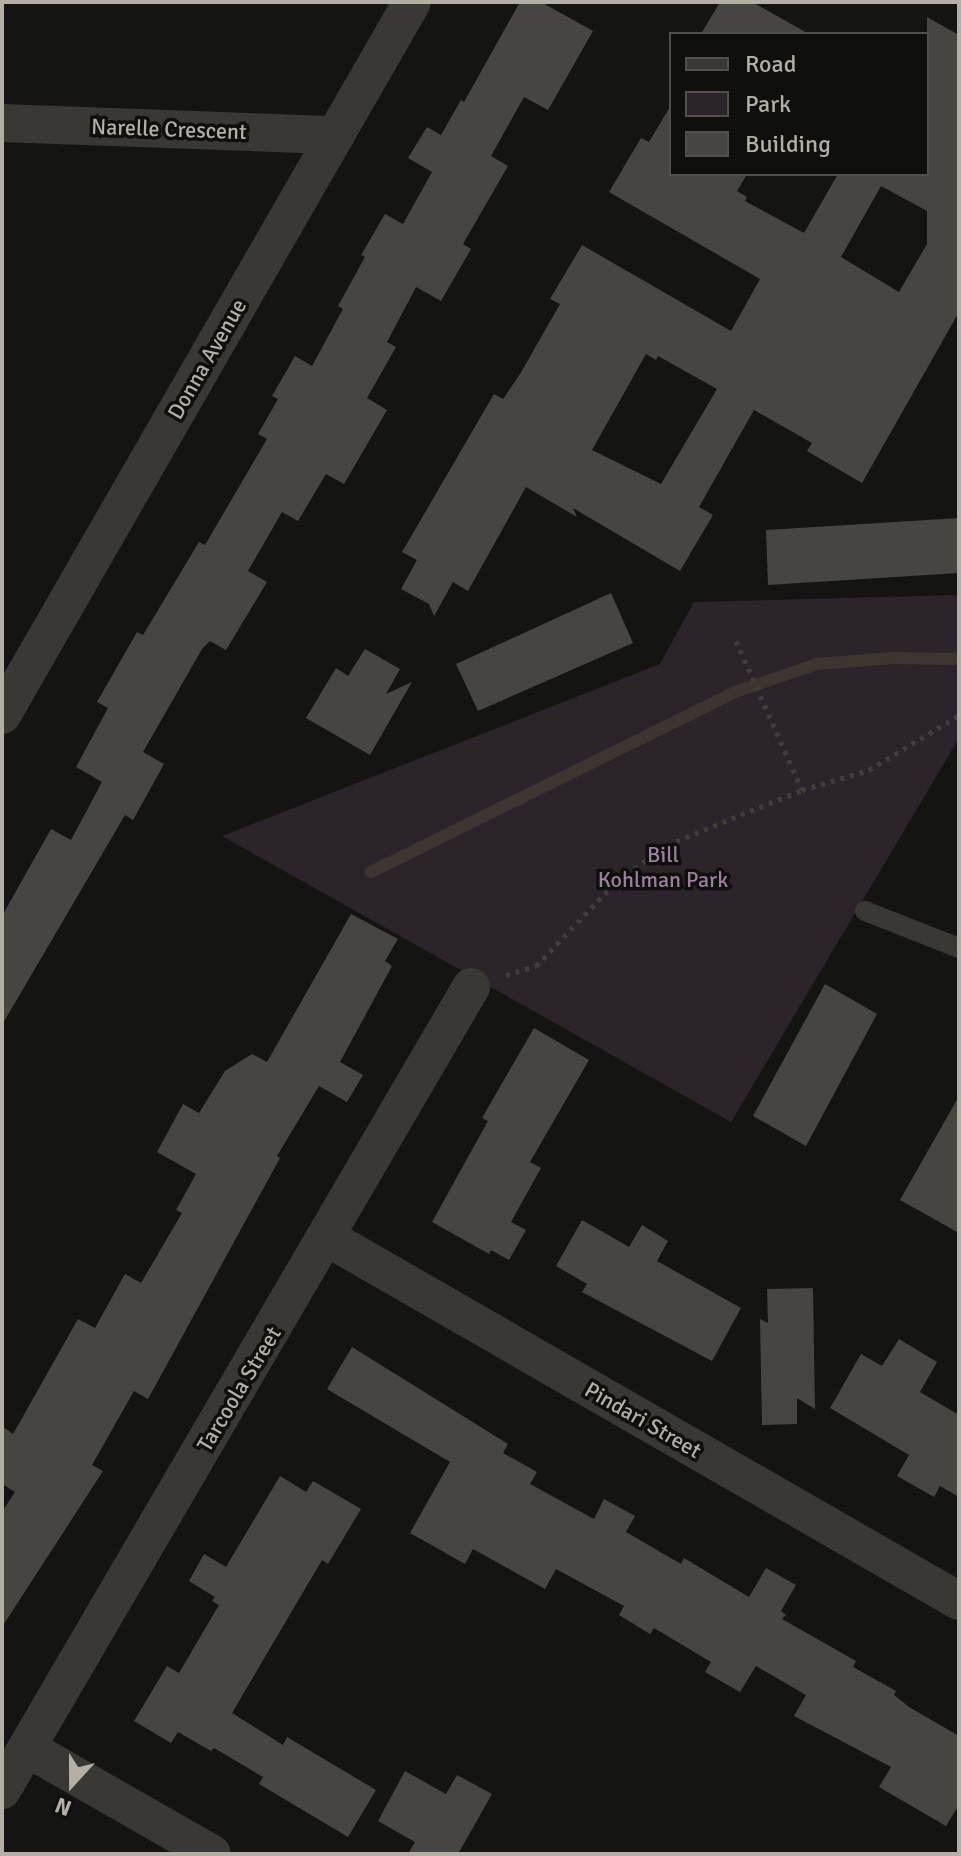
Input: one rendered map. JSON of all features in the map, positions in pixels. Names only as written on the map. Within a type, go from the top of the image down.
[{"type":"street","name":"Donna Avenue","points":[[2,715],[412,2]]},
{"type":"street","name":"Narelle Crescent","points":[[2,123],[336,135]]},
{"type":"street","name":"Tarcoola Street","points":[[2,1790],[328,1238],[471,987]]},
{"type":"street","name":"Pindari Street","points":[[328,1238],[959,1601]]},
{"type":"street","points":[[27,1748],[212,1854]]},
{"type":"lane","points":[[865,911],[959,948]]},
{"type":"path","points":[[736,641],[802,790]]},
{"type":"path","points":[[471,987],[536,966],[618,880],[667,845],[802,790],[869,770],[959,715]]},
{"type":"green space","name":"Bill Kohlman Park","points":[[959,595],[959,738],[731,1122],[222,836],[660,664],[694,602]]},
{"type":"building","points":[[520,2],[541,2],[593,31],[548,110],[524,97],[491,156],[508,166],[463,244],[471,249],[441,301],[416,287],[387,342],[396,347],[367,398],[387,410],[344,484],[326,474],[298,521],[282,512],[248,571],[267,582],[226,650],[210,641],[202,649],[143,752],[164,764],[133,820],[125,815],[2,1025],[2,916],[51,829],[71,840],[102,782],[76,767],[108,708],[97,702],[137,632],[143,635],[199,542],[205,545],[267,439],[258,434],[278,399],[272,396],[295,356],[312,366],[343,309],[338,306],[365,257],[361,255],[385,214],[403,224],[432,172],[408,158],[427,127],[441,135],[461,100],[464,102]]},
{"type":"building","points":[[720,2],[752,2],[805,32],[702,32]]},
{"type":"building","points":[[927,17],[959,35],[959,312],[862,483],[807,451],[812,443],[754,410],[699,507],[713,515],[680,571],[573,508],[577,517],[526,487],[468,591],[453,582],[434,616],[429,604],[401,589],[417,560],[402,552],[494,394],[503,399],[520,374],[560,304],[550,299],[582,245],[731,331],[760,279],[609,192],[641,138],[649,142],[669,108],[669,176],[746,176],[737,191],[747,197],[745,201],[804,233],[837,176],[929,176]],"holes":[[[881,186],[927,211],[927,244],[899,292],[841,257]],[[646,354],[656,360],[658,356],[717,389],[661,484],[592,450]]]},
{"type":"building","points":[[959,518],[959,573],[768,585],[766,530]]},
{"type":"building","points":[[611,593],[633,643],[478,711],[456,664]]},
{"type":"building","points":[[365,649],[400,669],[386,694],[412,682],[370,755],[306,718],[336,668],[348,676]]},
{"type":"building","points":[[351,914],[398,939],[385,961],[392,966],[340,1062],[363,1075],[347,1102],[319,1086],[277,1156],[280,1158],[148,1399],[134,1391],[92,1465],[103,1471],[2,1627],[2,1512],[15,1492],[2,1484],[2,1426],[13,1434],[78,1319],[95,1328],[125,1274],[141,1283],[182,1213],[176,1210],[196,1174],[157,1152],[183,1104],[199,1113],[225,1071],[252,1054],[267,1062]]},
{"type":"building","points":[[825,984],[877,1014],[806,1146],[753,1116]]},
{"type":"building","points":[[534,1028],[589,1060],[530,1162],[541,1168],[511,1222],[526,1230],[509,1260],[491,1250],[489,1254],[432,1222],[488,1121],[482,1118]]},
{"type":"building","points":[[959,1096],[959,1233],[900,1200]]},
{"type":"building","points":[[582,1220],[629,1247],[642,1225],[668,1241],[657,1261],[741,1308],[712,1361],[582,1292],[587,1284],[556,1266]]},
{"type":"building","points":[[813,1288],[815,1409],[797,1398],[797,1424],[762,1425],[760,1319],[768,1323],[767,1289]]},
{"type":"building","points":[[899,1339],[937,1362],[920,1392],[959,1415],[959,1497],[940,1486],[934,1497],[897,1476],[909,1455],[830,1408],[861,1354],[882,1366]]},
{"type":"building","points":[[352,1347],[508,1444],[503,1453],[537,1472],[530,1484],[594,1519],[604,1499],[635,1516],[626,1532],[681,1564],[684,1558],[749,1597],[766,1568],[796,1585],[781,1611],[786,1615],[782,1619],[856,1661],[853,1667],[896,1691],[894,1695],[909,1707],[959,1736],[959,1805],[946,1826],[879,1787],[891,1767],[794,1716],[806,1695],[756,1666],[740,1692],[705,1672],[711,1662],[654,1628],[650,1634],[619,1615],[624,1606],[556,1569],[545,1589],[473,1549],[465,1564],[410,1533],[450,1462],[327,1389]]},
{"type":"building","points":[[280,1476],[306,1492],[313,1481],[361,1509],[328,1564],[322,1560],[232,1713],[283,1745],[287,1737],[376,1790],[348,1837],[259,1784],[263,1777],[214,1748],[211,1751],[178,1732],[171,1743],[134,1721],[167,1666],[179,1673],[219,1605],[212,1601],[215,1597],[189,1581],[204,1554],[226,1567]]},
{"type":"building","points":[[405,1771],[446,1794],[457,1775],[492,1794],[458,1854],[408,1854],[415,1842],[378,1821]]},
{"type":"waterway","points":[[371,872],[738,691],[817,664],[893,658],[959,659]]}]
